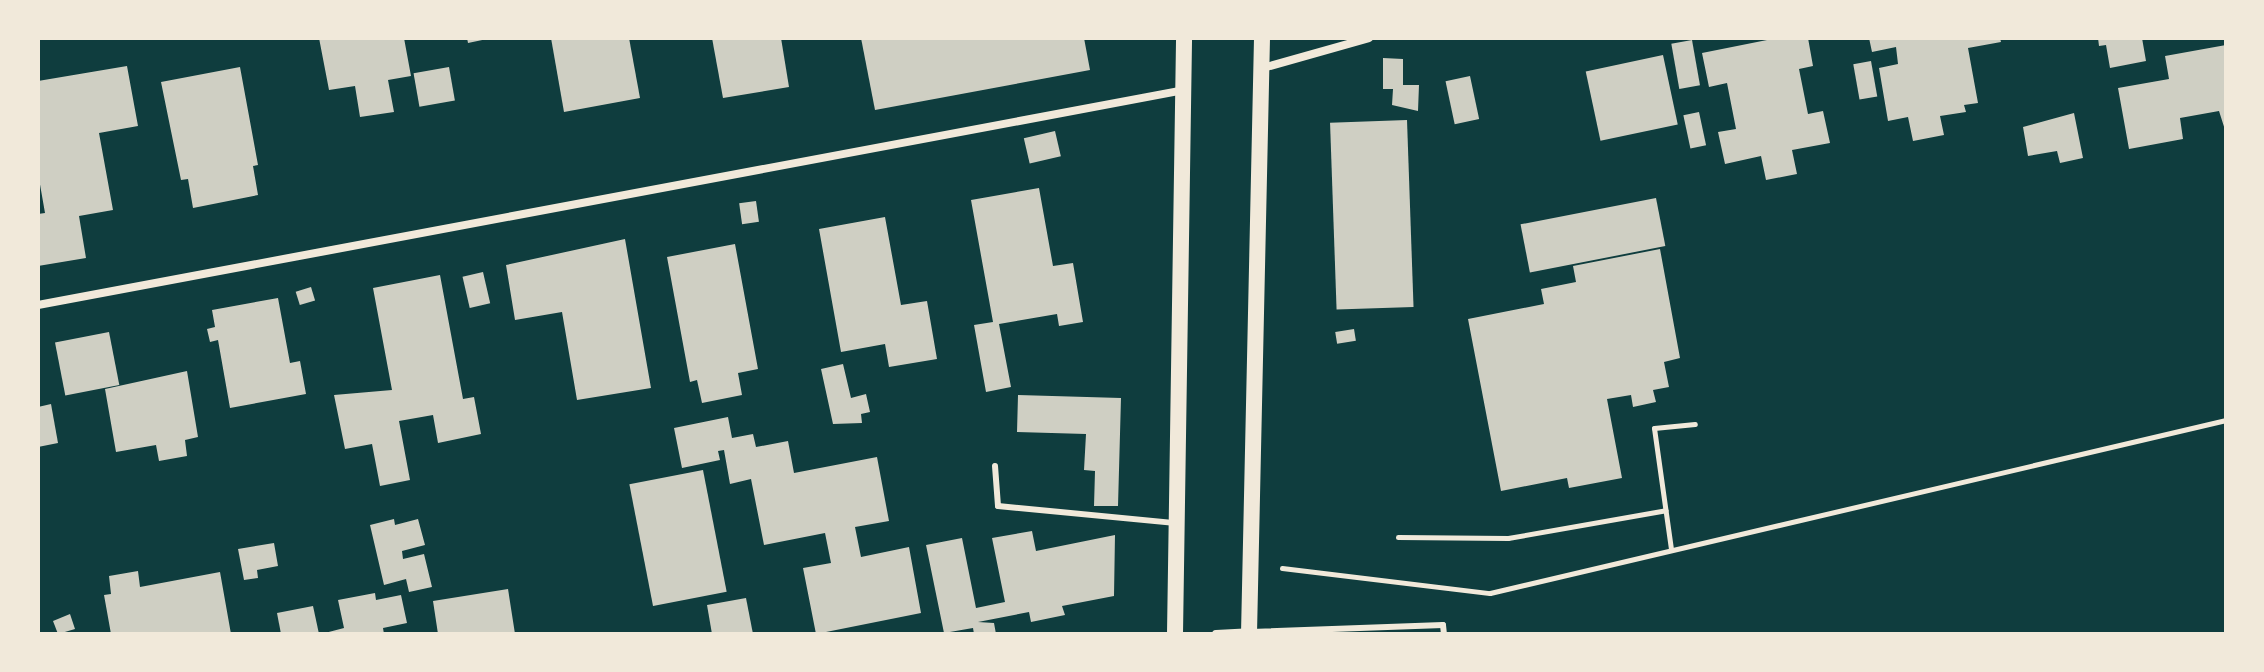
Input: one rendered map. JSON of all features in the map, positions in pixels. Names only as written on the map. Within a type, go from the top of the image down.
[{"type":"main road","points":[[1175,634],[1184,38]]},
{"type":"main road","points":[[1249,633],[1253,564],[1262,38]]},
{"type":"street","points":[[1263,68],[1369,38]]},
{"type":"street","points":[[38,305],[1185,90]]},
{"type":"street","points":[[1216,634],[1249,633]]},
{"type":"lane","points":[[995,466],[998,506],[1177,523]]},
{"type":"lane","points":[[1249,633],[1443,625],[1444,634]]},
{"type":"path","points":[[1253,564],[1490,593],[2226,420]]},
{"type":"path","points":[[1671,549],[1654,428],[1695,424]]},
{"type":"path","points":[[1398,537],[1508,538],[1666,510]]},
{"type":"building","points":[[319,38],[404,38],[411,76],[388,80],[394,112],[360,117],[355,86],[329,90]]},
{"type":"building","points":[[467,38],[487,38],[487,39],[468,43]]},
{"type":"building","points":[[551,38],[629,38],[640,98],[564,112]]},
{"type":"building","points":[[712,38],[781,38],[789,87],[723,98]]},
{"type":"building","points":[[861,38],[1084,38],[1090,70],[875,110]]},
{"type":"building","points":[[1777,38],[1808,38],[1813,66],[1799,69],[1808,114],[1823,111],[1830,143],[1792,150],[1797,174],[1766,180],[1761,156],[1725,164],[1718,132],[1736,129],[1727,83],[1709,87],[1702,53]]},
{"type":"building","points":[[1869,38],[2000,38],[2001,42],[1968,48],[1978,103],[1964,105],[1966,112],[1940,116],[1944,135],[1913,141],[1908,117],[1888,121],[1879,68],[1898,64],[1896,47],[1872,52]]},
{"type":"building","points":[[2098,38],[2142,38],[2146,61],[2110,68],[2106,45],[2099,46]]},
{"type":"building","points":[[1692,40],[1700,85],[1679,89],[1671,44]]},
{"type":"building","points":[[2226,45],[2226,133],[2219,111],[2180,118],[2183,139],[2129,149],[2118,88],[2169,79],[2165,56]]},
{"type":"building","points":[[1663,55],[1678,124],[1600,141],[1586,71]]},
{"type":"building","points":[[1383,58],[1403,59],[1403,85],[1419,85],[1418,111],[1392,105],[1393,89],[1383,89]]},
{"type":"building","points":[[1871,61],[1877,96],[1860,100],[1853,64]]},
{"type":"building","points":[[127,66],[138,126],[99,133],[113,210],[79,216],[86,258],[38,266],[38,214],[45,213],[38,173],[38,81]]},
{"type":"building","points":[[240,67],[258,165],[253,166],[258,195],[193,208],[188,179],[181,180],[161,82]]},
{"type":"building","points":[[449,67],[455,100],[419,107],[414,73]]},
{"type":"building","points":[[1470,76],[1479,119],[1455,124],[1446,81]]},
{"type":"building","points":[[1699,112],[1706,145],[1690,149],[1683,115]]},
{"type":"building","points":[[2074,113],[2083,158],[2060,163],[2057,151],[2028,156],[2023,127]]},
{"type":"building","points":[[1407,120],[1414,307],[1337,310],[1330,123]]},
{"type":"building","points":[[1055,131],[1061,156],[1030,164],[1024,138]]},
{"type":"building","points":[[1039,188],[1053,266],[1073,263],[1083,322],[1059,326],[1057,314],[999,324],[1011,387],[986,392],[974,325],[993,322],[971,200]]},
{"type":"building","points":[[1656,198],[1665,246],[1530,272],[1521,224]]},
{"type":"building","points":[[756,201],[759,222],[742,224],[739,203]]},
{"type":"building","points":[[885,217],[901,305],[927,301],[937,359],[889,367],[885,344],[841,352],[819,229]]},
{"type":"building","points":[[625,239],[651,388],[577,400],[562,312],[515,320],[506,265]]},
{"type":"building","points":[[735,244],[758,369],[738,373],[742,395],[702,403],[697,380],[690,382],[667,257]]},
{"type":"building","points":[[1660,249],[1680,358],[1664,362],[1669,387],[1653,390],[1656,402],[1633,407],[1631,395],[1607,399],[1622,478],[1569,488],[1567,478],[1501,491],[1468,319],[1544,304],[1541,289],[1576,282],[1573,266]]},
{"type":"building","points":[[483,272],[490,303],[470,308],[463,277]]},
{"type":"building","points":[[440,275],[463,399],[474,397],[481,434],[438,443],[433,415],[399,421],[410,480],[380,486],[372,444],[345,449],[334,395],[392,390],[373,288]]},
{"type":"building","points":[[311,287],[315,300],[300,305],[296,292]]},
{"type":"building","points":[[278,298],[290,363],[300,361],[306,394],[230,408],[218,340],[210,342],[207,329],[215,327],[212,310]]},
{"type":"building","points":[[1354,329],[1356,341],[1337,344],[1335,332]]},
{"type":"building","points":[[109,332],[119,385],[65,396],[55,342]]},
{"type":"building","points":[[843,364],[851,398],[866,394],[870,412],[861,414],[862,423],[833,424],[821,369]]},
{"type":"building","points":[[187,371],[198,437],[185,440],[187,456],[159,461],[156,445],[116,452],[105,389]]},
{"type":"building","points":[[1018,395],[1121,398],[1118,506],[1094,506],[1095,471],[1084,470],[1086,434],[1017,432]]},
{"type":"building","points":[[51,404],[58,443],[38,447],[38,407]]},
{"type":"building","points":[[728,417],[732,438],[753,434],[756,447],[788,441],[794,473],[877,457],[889,521],[855,527],[861,557],[909,547],[921,613],[816,634],[803,568],[831,563],[825,533],[764,545],[751,479],[730,484],[724,450],[718,451],[720,460],[682,468],[674,428]]},
{"type":"building","points":[[703,470],[727,592],[653,606],[629,484]]},
{"type":"building","points":[[394,519],[395,525],[418,519],[425,545],[402,551],[403,559],[424,554],[432,587],[409,592],[406,579],[384,585],[370,525]]},
{"type":"building","points":[[1032,531],[1036,551],[1115,535],[1114,596],[1062,606],[1065,615],[1031,622],[1029,612],[978,622],[994,623],[996,634],[974,634],[973,628],[944,633],[926,545],[962,538],[976,608],[1005,602],[992,538]]},
{"type":"building","points":[[274,543],[278,566],[257,570],[258,578],[244,580],[238,549]]},
{"type":"building","points":[[138,571],[140,587],[220,572],[231,634],[111,634],[104,595],[111,594],[109,576]]},
{"type":"building","points":[[508,589],[515,634],[438,634],[433,601]]},
{"type":"building","points":[[375,593],[376,600],[401,595],[407,623],[383,628],[384,634],[321,634],[344,628],[338,600]]},
{"type":"building","points":[[746,598],[753,634],[712,634],[707,605]]},
{"type":"building","points":[[313,606],[319,634],[281,634],[277,613]]},
{"type":"building","points":[[70,614],[75,629],[58,634],[53,621]]}]
